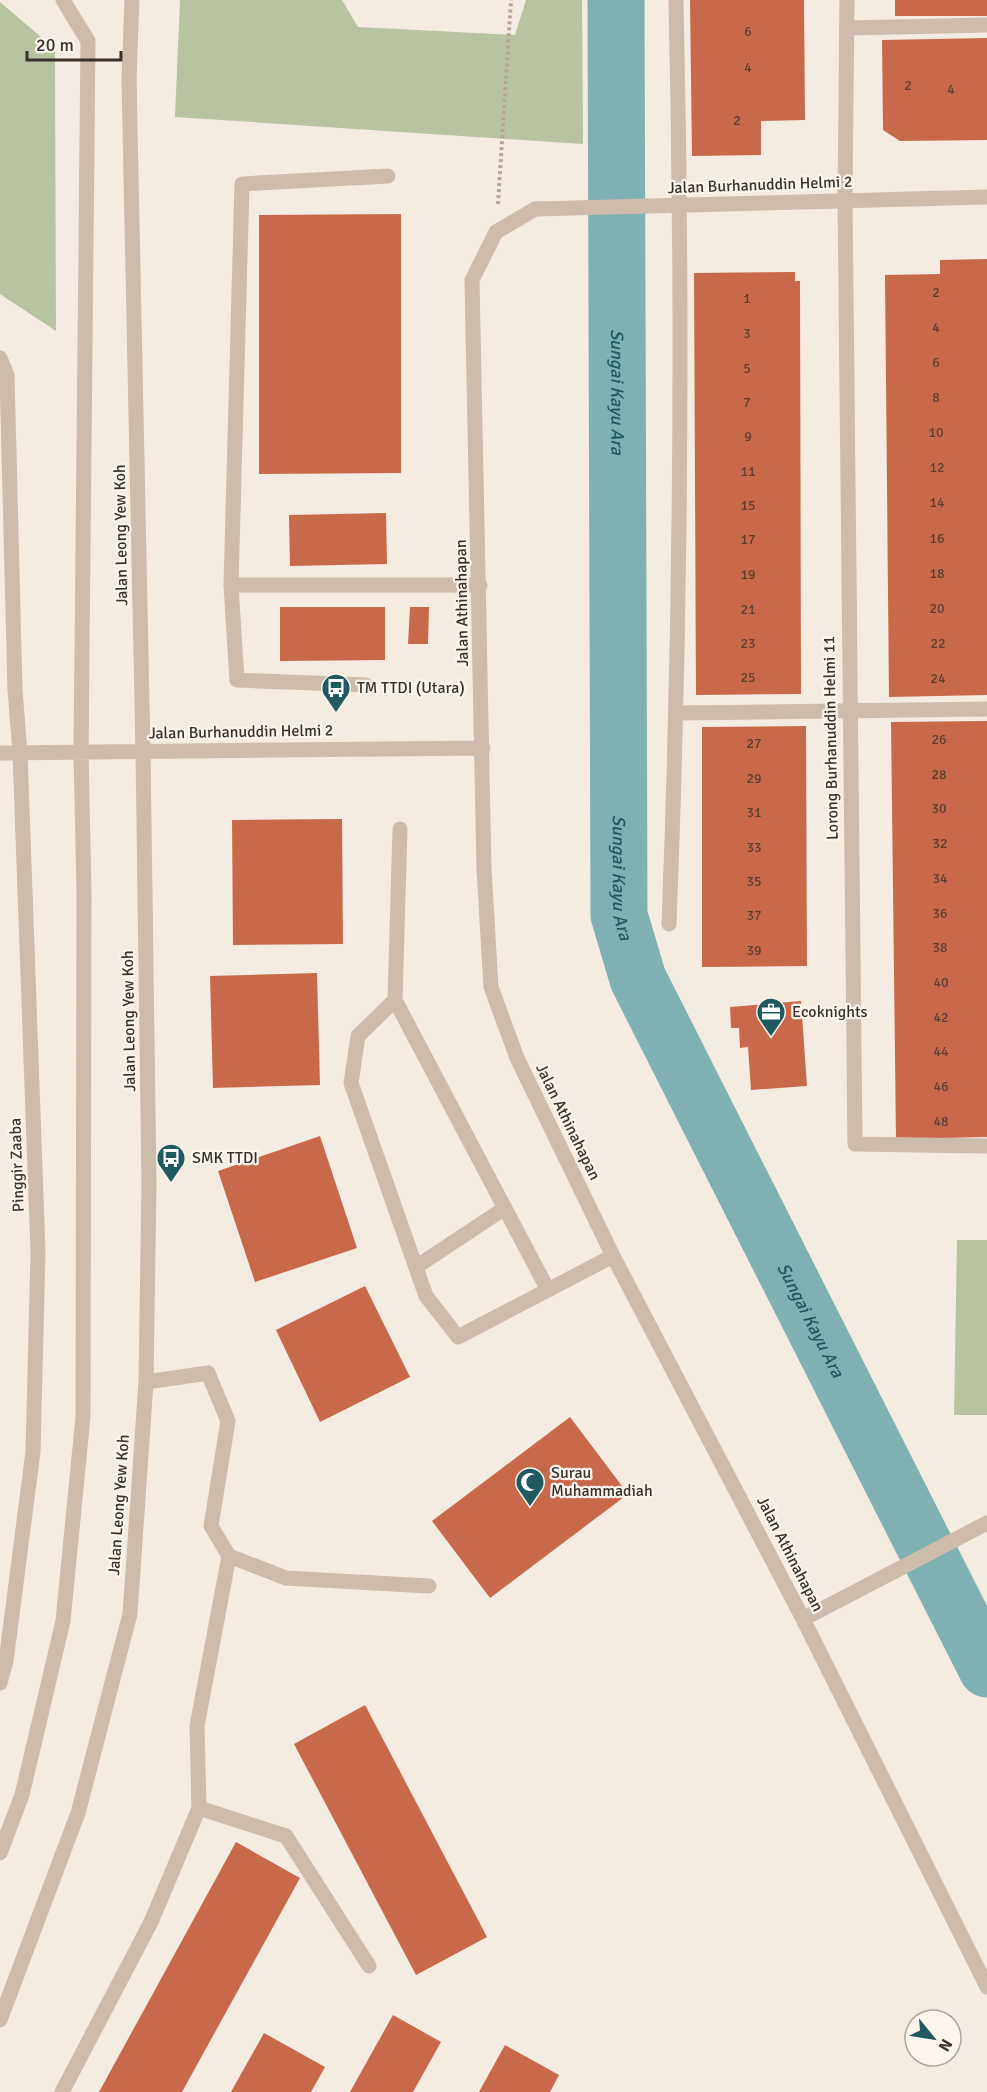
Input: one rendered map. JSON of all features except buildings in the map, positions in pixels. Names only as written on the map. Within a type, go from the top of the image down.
[{"type":"street","points":[[0,1853],[22,1795],[63,1621],[83,1417],[84,893],[81,752],[88,42],[63,0]]},
{"type":"street","name":"Jalan Leong Yew Koh","points":[[0,2020],[78,1813],[130,1614],[146,1382],[149,1184],[143,751],[129,79],[132,0]]},
{"type":"street","points":[[669,924],[677,713],[681,206],[676,0]]},
{"type":"street","name":"Lorong Burhanuddin Helmi 11","points":[[847,0],[845,199],[855,1143],[987,1146]]},
{"type":"street","points":[[847,28],[987,25]]},
{"type":"street","points":[[366,685],[237,680],[231,585],[242,184],[388,176]]},
{"type":"street","name":"Jalan Burhanuddin Helmi 2","points":[[496,232],[535,209],[987,197]]},
{"type":"street","name":"Jalan Athinahapan","points":[[496,232],[472,280],[484,869],[491,987],[517,1058],[613,1256],[803,1619],[987,1987]]},
{"type":"street","name":"Pinggir Zaaba","points":[[0,358],[7,375],[15,690],[20,753],[38,1252],[33,1452],[6,1661],[0,1683]]},
{"type":"street","points":[[231,585],[480,585]]},
{"type":"street","points":[[677,713],[987,709]]},
{"type":"street","name":"Jalan Burhanuddin Helmi 2","points":[[0,753],[483,748]]},
{"type":"street","points":[[400,829],[395,1000],[548,1290]]},
{"type":"street","points":[[395,1000],[358,1036],[351,1083],[426,1296],[458,1337],[613,1256]]},
{"type":"street","points":[[416,1267],[505,1208]]},
{"type":"street","points":[[146,1382],[208,1373],[228,1421],[211,1526],[229,1556],[286,1578],[429,1586]]},
{"type":"street","points":[[803,1619],[980,1527]]},
{"type":"street","points":[[62,2092],[151,1922],[199,1808],[197,1726],[229,1556]]},
{"type":"street","points":[[199,1808],[286,1836],[369,1966]]},
{"type":"path","points":[[496,232],[511,0]]},
{"type":"green space","points":[[180,0],[342,0],[358,27],[515,35],[526,0],[582,0],[583,144],[175,117]]},
{"type":"green space","points":[[0,2],[55,49],[56,331],[0,294]]},
{"type":"green space","points":[[957,1240],[987,1240],[987,1415],[954,1415]]},
{"type":"waterway","name":"Sungai Kayu Ara","points":[[616,0],[619,915],[638,979],[987,1669]]},
{"type":"place","name":"TM TTDI (Utara)","points":[[336,714]]},
{"type":"place","name":"Ecoknights","points":[[771,1038]]},
{"type":"place","name":"SMK TTDI","points":[[171,1184]]},
{"type":"place","name":"Surau Muhammadiah","points":[[530,1508]]}]
